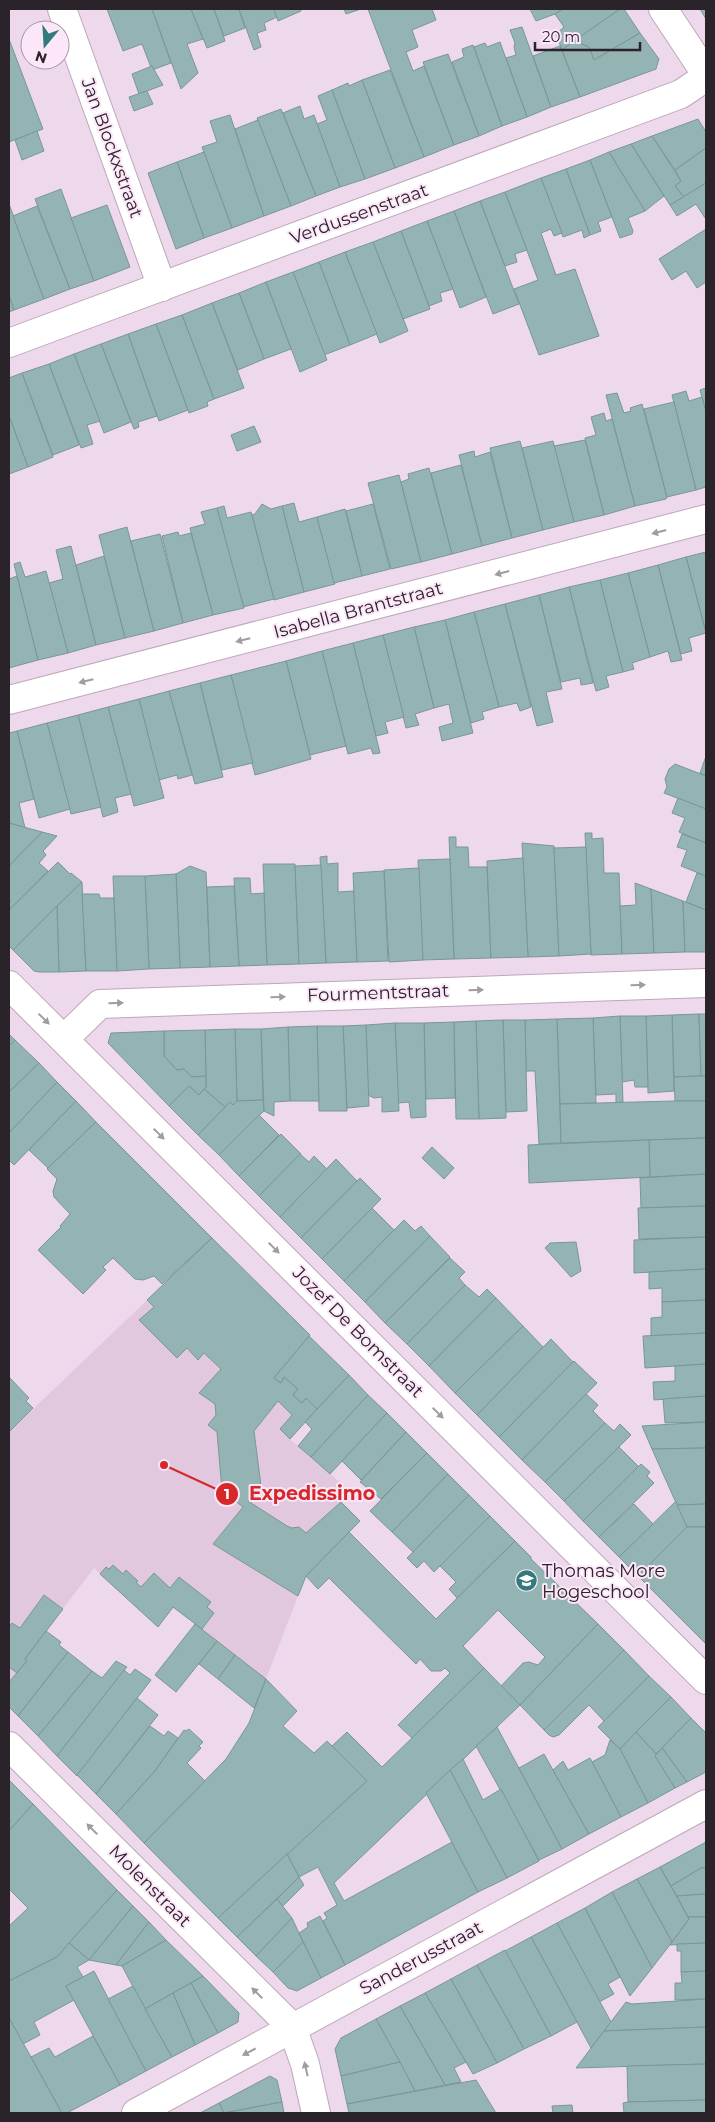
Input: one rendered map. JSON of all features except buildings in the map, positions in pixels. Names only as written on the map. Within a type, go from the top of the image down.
[{"type":"street","name":"Jan Blockxstraat","points":[[62,9],[162,287]]},
{"type":"street","points":[[662,9],[706,75]]},
{"type":"street","name":"Verdussenstraat","points":[[9,343],[680,94],[706,75]]},
{"type":"street","name":"Isabella Brantstraat","points":[[9,700],[706,520]]},
{"type":"street","name":"Fourmentstraat","points":[[64,1039],[100,1004],[706,983]]},
{"type":"street","name":"Jozef De Bomstraat","points":[[9,985],[706,1680]]},
{"type":"street","name":"Molenstraat","points":[[9,1746],[292,2027]]},
{"type":"street","name":"Sanderusstraat","points":[[136,2113],[706,1804]]},
{"type":"street","points":[[292,2027],[305,2064],[316,2113]]},
{"type":"shaded area","points":[[212,1238],[279,1305],[274,1377],[306,1398],[317,1409],[290,1439],[350,1491],[341,1502],[360,1521],[305,1578],[266,1679],[174,1608],[158,1627],[94,1568],[25,1659],[27,1661],[9,1682],[9,1432]]},
{"type":"place","name":"Expedissimo","points":[[164,1465]]},
{"type":"place","name":"Thomas More Hogeschool","points":[[526,1581]]}]
